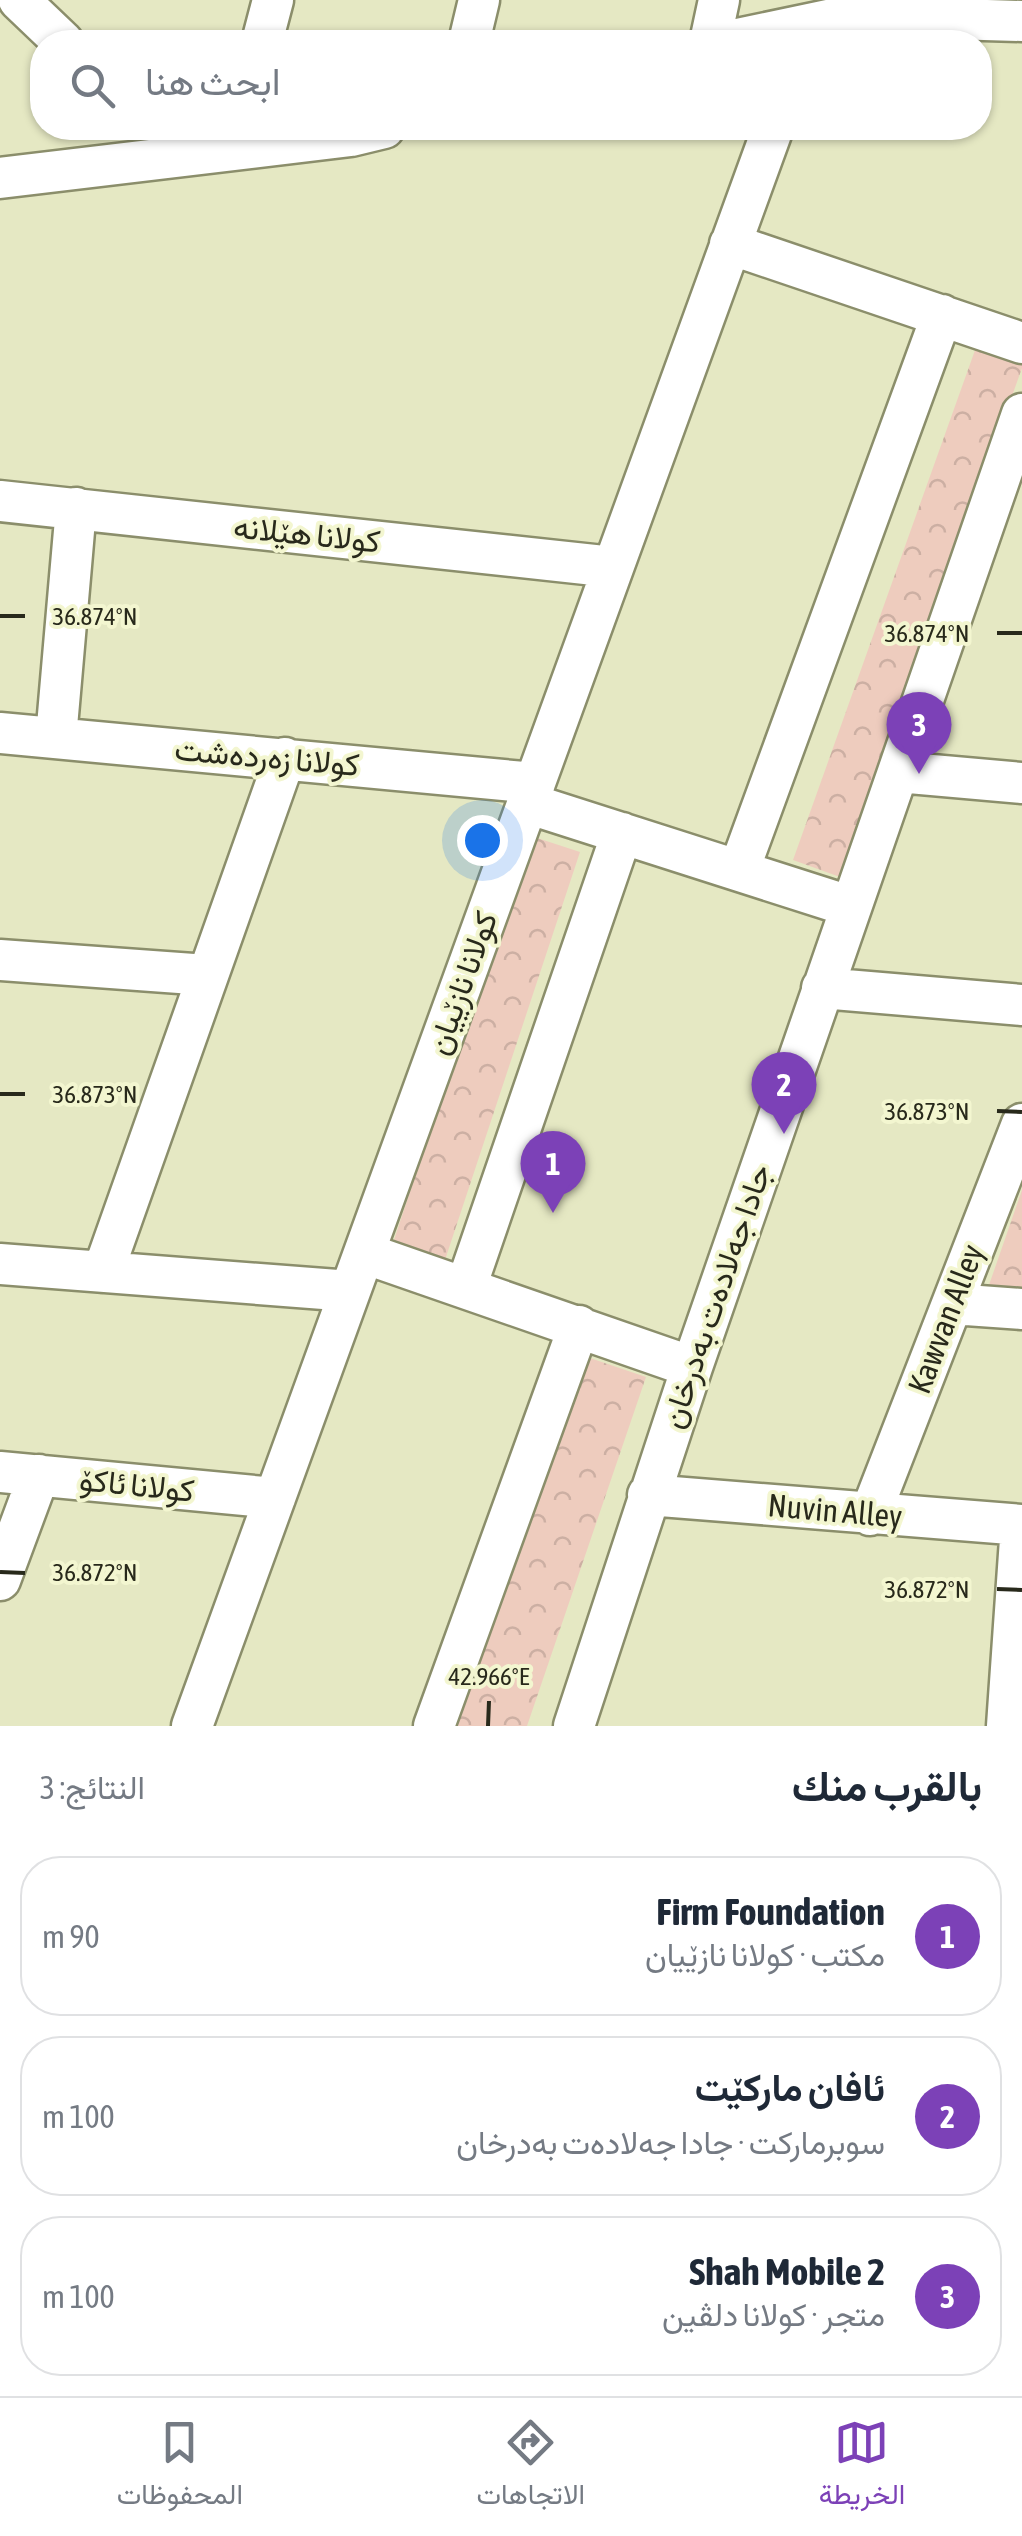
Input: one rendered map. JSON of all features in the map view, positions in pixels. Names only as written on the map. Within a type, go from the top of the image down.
[{"type":"street","points":[[19,0],[50,30]]},
{"type":"street","points":[[265,30],[273,0]]},
{"type":"street","points":[[472,30],[480,0]]},
{"type":"street","points":[[713,30],[719,0]]},
{"type":"street","points":[[783,30],[828,21],[1022,22]]},
{"type":"street","points":[[162,140],[180,157]]},
{"type":"street","points":[[0,178],[180,157],[242,140]]},
{"type":"street","name":"کولانا نازێیان","points":[[192,1726],[769,140]]},
{"type":"street","points":[[730,244],[1022,343]]},
{"type":"street","points":[[739,870],[942,315]]},
{"type":"street","name":"جادا جەلادەت بەدرخان","points":[[574,1726],[648,1495],[849,906],[1022,414]]},
{"type":"street","name":"کولانا هێلانە","points":[[0,501],[613,568]]},
{"type":"street","points":[[56,738],[76,508]]},
{"type":"street","name":"کولانا زەردەشت","points":[[0,733],[285,758],[531,793],[622,833],[849,906]]},
{"type":"street","points":[[104,1272],[285,758]]},
{"type":"street","points":[[898,772],[1022,783]]},
{"type":"street","points":[[466,1288],[622,833]]},
{"type":"street","points":[[0,960],[207,976]]},
{"type":"street","points":[[822,988],[1022,1005]]},
{"type":"street","name":"Kawvan Alley","points":[[870,1514],[1022,1124]]},
{"type":"street","points":[[364,1253],[692,1368]]},
{"type":"street","points":[[0,1264],[350,1291]]},
{"type":"street","points":[[952,1304],[1022,1309]]},
{"type":"street","points":[[434,1726],[579,1326]]},
{"type":"street","points":[[0,1580],[20,1473]]},
{"type":"street","name":"کولانا ئاکۆ","points":[[20,1473],[275,1498]]},
{"type":"street","name":"Nuvin Alley","points":[[648,1495],[1021,1525]]},
{"type":"street","points":[[1007,1726],[1021,1525]]},
{"type":"green space","points":[[979,339],[1022,354],[1022,368],[840,877],[793,860]]},
{"type":"green space","points":[[528,835],[580,852],[444,1263],[392,1246]]},
{"type":"green space","points":[[1022,1190],[1022,1287],[989,1285]]},
{"type":"green space","points":[[584,1356],[646,1377],[527,1726],[457,1726]]},
{"type":"place","name":"Shah Mobile 2","points":[[919,774]]},
{"type":"place","name":"ئافان مارکێت","points":[[784,1134]]},
{"type":"place","name":"Firm Foundation","points":[[553,1213]]}]
